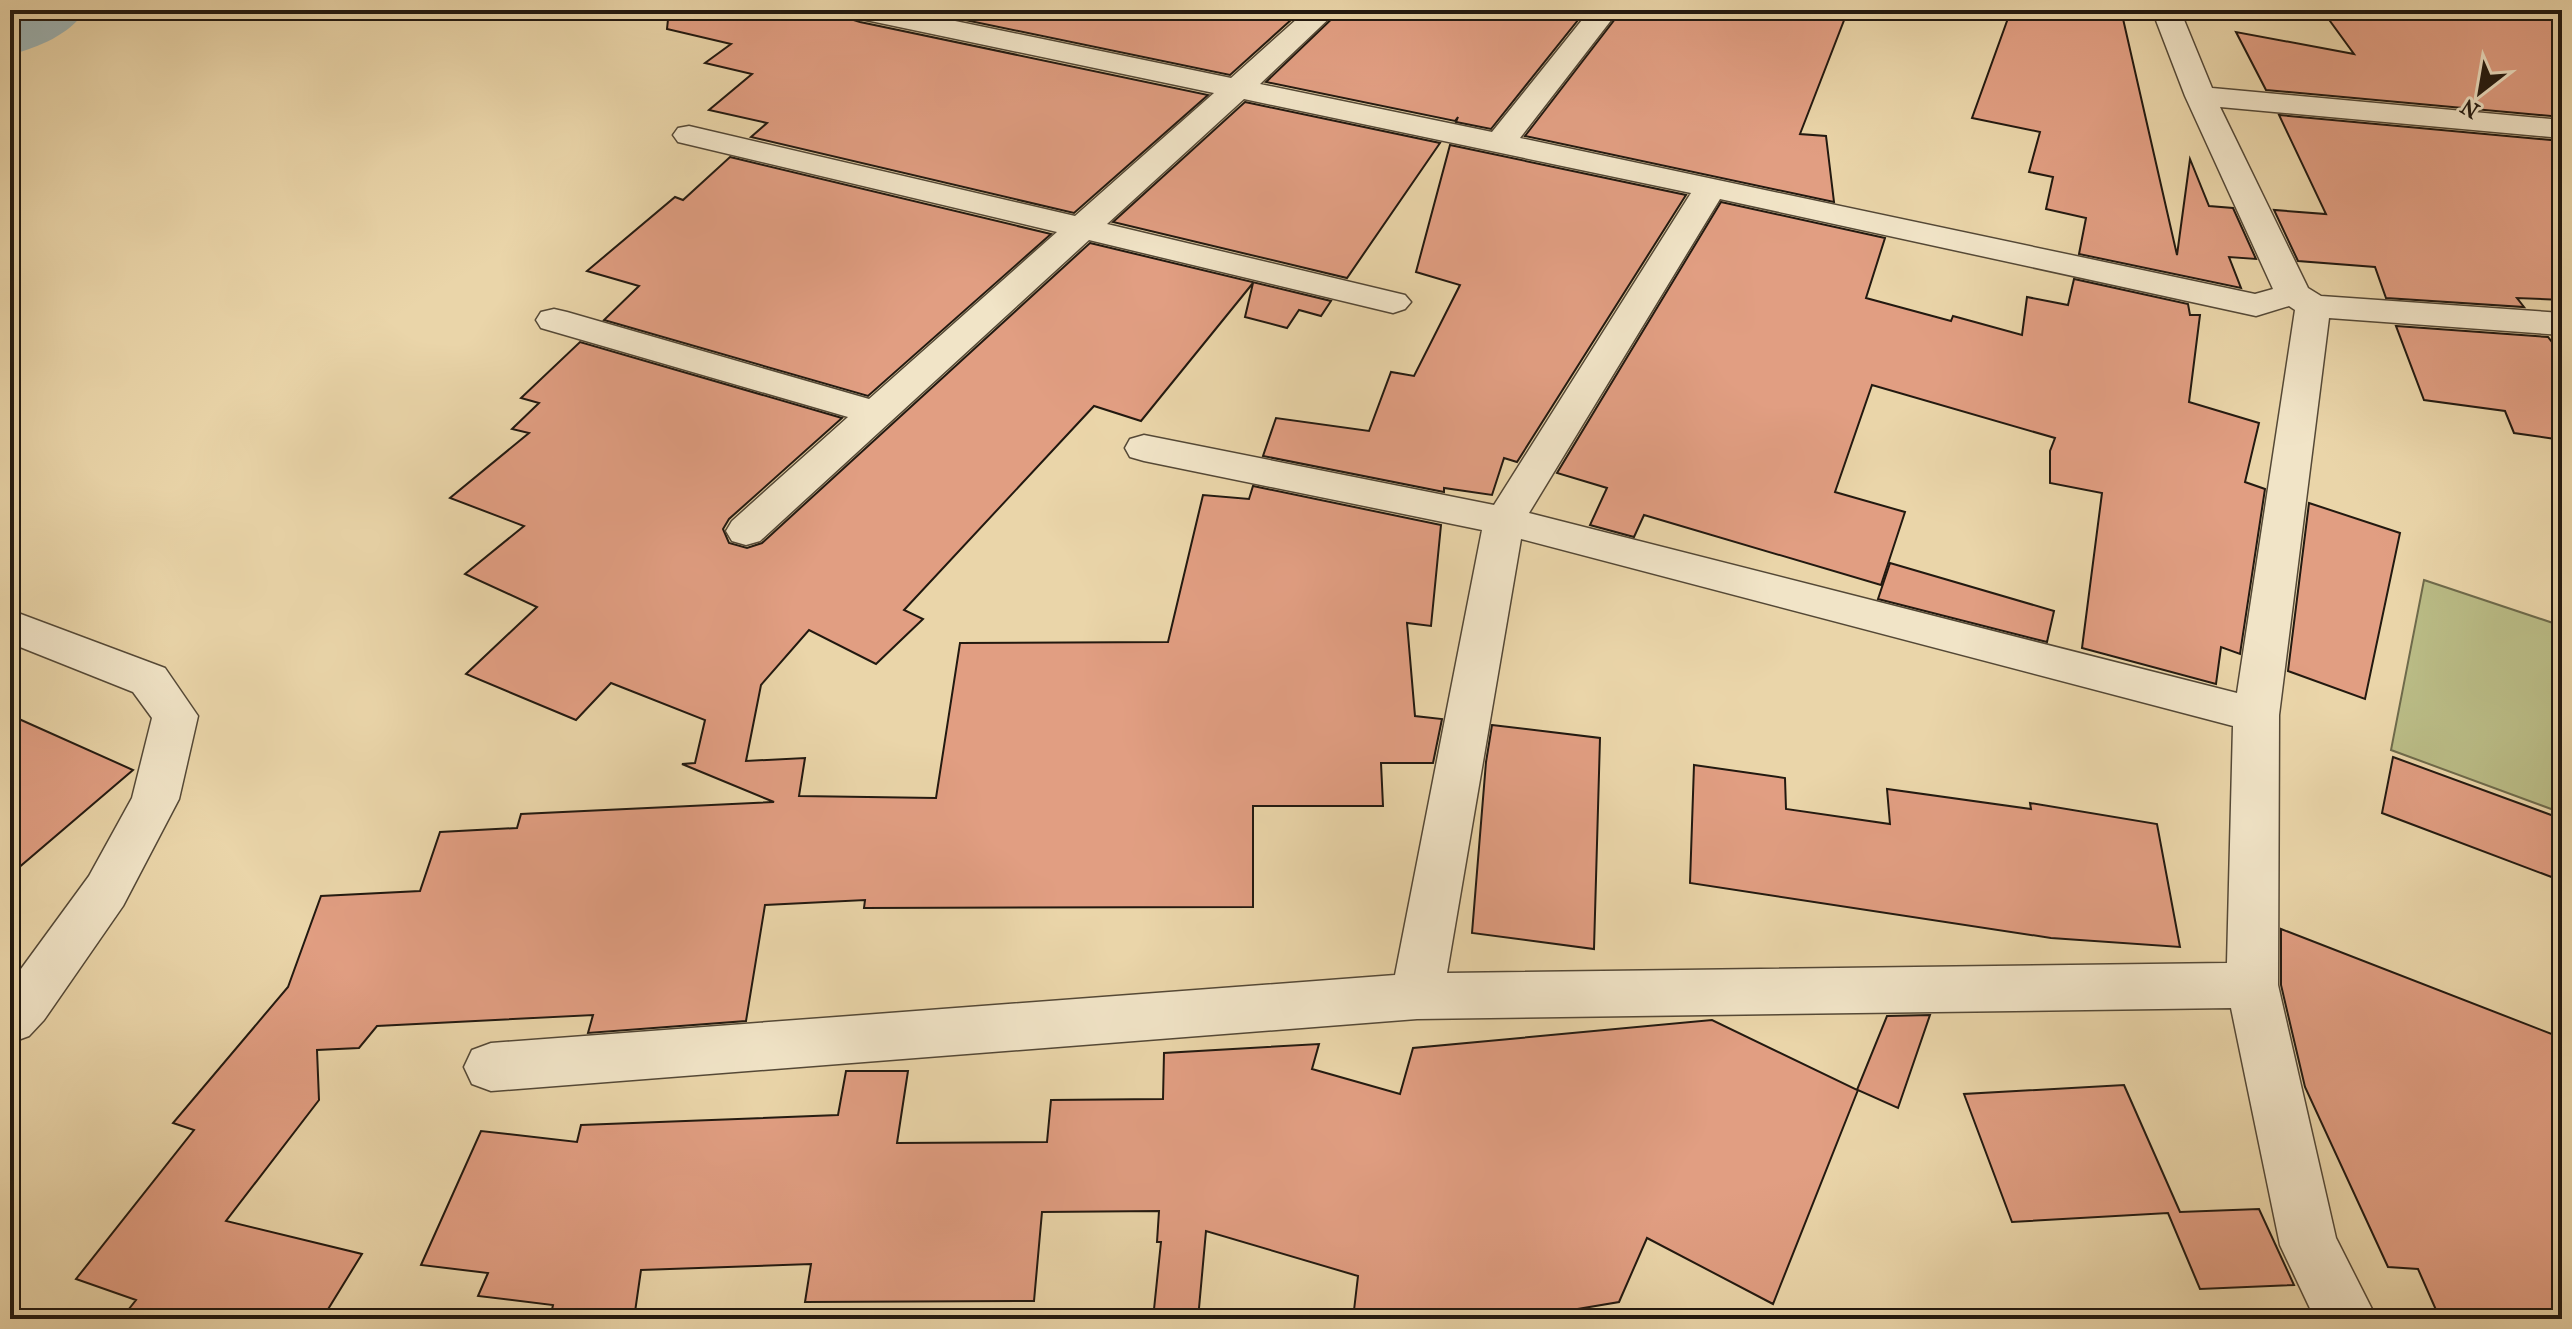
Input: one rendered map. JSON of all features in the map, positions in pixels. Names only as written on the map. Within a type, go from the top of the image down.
[{"type":"street","points":[[861,10],[998,28],[1236,90],[1711,187],[2256,305],[2303,300],[2562,324]]},
{"type":"street","points":[[746,531],[1324,10]]},
{"type":"street","points":[[1498,145],[1605,10]]},
{"type":"street","points":[[2166,10],[2200,96],[2303,300],[2256,715],[2252,985],[2309,1245],[2347,1319]]},
{"type":"street","points":[[2200,96],[2562,129]]},
{"type":"street","points":[[689,135],[1393,302]]},
{"type":"street","points":[[1417,996],[1504,521],[1711,187]]},
{"type":"street","points":[[554,320],[876,413]]},
{"type":"street","points":[[1144,448],[1504,521],[2256,715]]},
{"type":"street","points":[[10,626],[149,680],[175,716],[155,799],[106,891],[26,1004],[10,1020]]},
{"type":"street","points":[[491,1067],[1417,996],[2252,985]]},
{"type":"green space","points":[[2424,580],[2562,626],[2562,813],[2391,750]]},
{"type":"building","points":[[669,10],[844,10],[850,19],[860,22],[1208,95],[1074,213],[751,137],[767,123],[709,110],[752,74],[705,63],[731,44],[667,29]]},
{"type":"building","points":[[917,10],[1302,10],[1230,75]]},
{"type":"building","points":[[1341,10],[1586,10],[1491,129],[1456,122],[1458,117],[1455,121],[1266,82]]},
{"type":"building","points":[[1622,10],[1848,10],[1800,134],[1826,136],[1834,202],[1525,136]]},
{"type":"building","points":[[2011,10],[2121,10],[2177,255],[2190,159],[2209,206],[2233,208],[2256,259],[2229,257],[2241,288],[2079,254],[2086,218],[2046,209],[2053,177],[2029,172],[2040,132],[1972,118]]},
{"type":"building","points":[[2322,10],[2562,10],[2562,117],[2266,90],[2236,32],[2354,54]]},
{"type":"building","points":[[1245,102],[1440,143],[1347,278],[1113,222]]},
{"type":"building","points":[[2279,115],[2562,141],[2562,300],[2517,298],[2524,307],[2386,298],[2375,267],[2298,261],[2274,210],[2326,214]]},
{"type":"building","points":[[1450,145],[1686,195],[1517,462],[1504,458],[1492,495],[1444,488],[1444,492],[1263,456],[1276,418],[1369,431],[1391,372],[1414,376],[1460,285],[1416,272]]},
{"type":"building","points":[[730,157],[1051,234],[868,396],[604,320],[639,286],[587,271],[675,197],[683,200]]},
{"type":"building","points":[[1721,202],[1885,238],[1866,298],[1951,321],[1953,316],[2022,335],[2027,297],[2068,305],[2074,279],[2188,304],[2190,315],[2200,315],[2189,402],[2259,423],[2245,482],[2265,489],[2240,654],[2221,647],[2216,684],[2082,648],[2102,493],[2050,483],[2050,451],[2055,438],[1872,385],[1835,492],[1905,512],[1881,585],[1644,515],[1634,537],[1590,525],[1607,488],[1557,473]]},
{"type":"building","points":[[1090,243],[1331,301],[1321,316],[1299,310],[1287,328],[1245,317],[1253,283],[1141,421],[1094,406],[904,610],[923,619],[876,664],[809,630],[761,685],[746,761],[805,758],[799,796],[936,798],[960,643],[1168,642],[1203,495],[1249,499],[1253,486],[1441,525],[1431,626],[1407,623],[1415,716],[1442,719],[1433,763],[1381,763],[1383,806],[1253,806],[1253,907],[864,908],[865,900],[765,905],[746,1021],[588,1033],[593,1015],[377,1026],[359,1048],[317,1050],[319,1100],[226,1221],[362,1254],[322,1319],[121,1319],[136,1300],[76,1279],[194,1130],[173,1123],[288,987],[321,896],[420,891],[440,832],[517,828],[521,814],[774,802],[682,764],[695,763],[705,720],[611,683],[576,720],[466,674],[537,607],[465,574],[524,526],[450,498],[529,433],[512,429],[539,403],[521,398],[580,342],[842,418],[729,519],[723,529],[729,543],[747,548],[762,543]]},
{"type":"building","points":[[2396,326],[2548,337],[2562,355],[2562,440],[2514,433],[2505,411],[2424,400]]},
{"type":"building","points":[[2309,503],[2400,533],[2365,699],[2288,671]]},
{"type":"building","points":[[1890,563],[2054,611],[2047,642],[1878,599]]},
{"type":"building","points":[[10,715],[133,770],[10,875]]},
{"type":"building","points":[[1492,725],[1600,738],[1594,949],[1472,933],[1486,762]]},
{"type":"building","points":[[2393,757],[2562,819],[2562,881],[2382,813]]},
{"type":"building","points":[[1694,765],[1785,778],[1786,809],[1890,824],[1887,789],[2031,809],[2030,803],[2157,824],[2180,947],[2051,938],[1690,883]]},
{"type":"building","points":[[2281,929],[2562,1038],[2562,1319],[2440,1319],[2418,1269],[2388,1267],[2305,1087],[2281,985]]},
{"type":"building","points":[[1930,1015],[1898,1108],[1858,1090],[1773,1304],[1647,1238],[1619,1302],[1518,1319],[1353,1319],[1358,1276],[1206,1231],[1198,1319],[1153,1319],[1161,1242],[1157,1242],[1159,1211],[1042,1212],[1034,1301],[805,1302],[811,1264],[641,1270],[634,1319],[550,1319],[553,1305],[478,1296],[488,1273],[421,1265],[481,1131],[577,1142],[581,1125],[838,1115],[846,1071],[908,1071],[897,1143],[1047,1142],[1051,1100],[1163,1099],[1164,1053],[1319,1044],[1312,1069],[1400,1094],[1413,1048],[1712,1020],[1857,1090],[1887,1016]]},
{"type":"building","points":[[2124,1085],[2180,1212],[2259,1209],[2294,1285],[2200,1289],[2168,1213],[2012,1222],[1964,1094]]},
{"type":"waterway","points":[[10,34],[53,10]]}]
